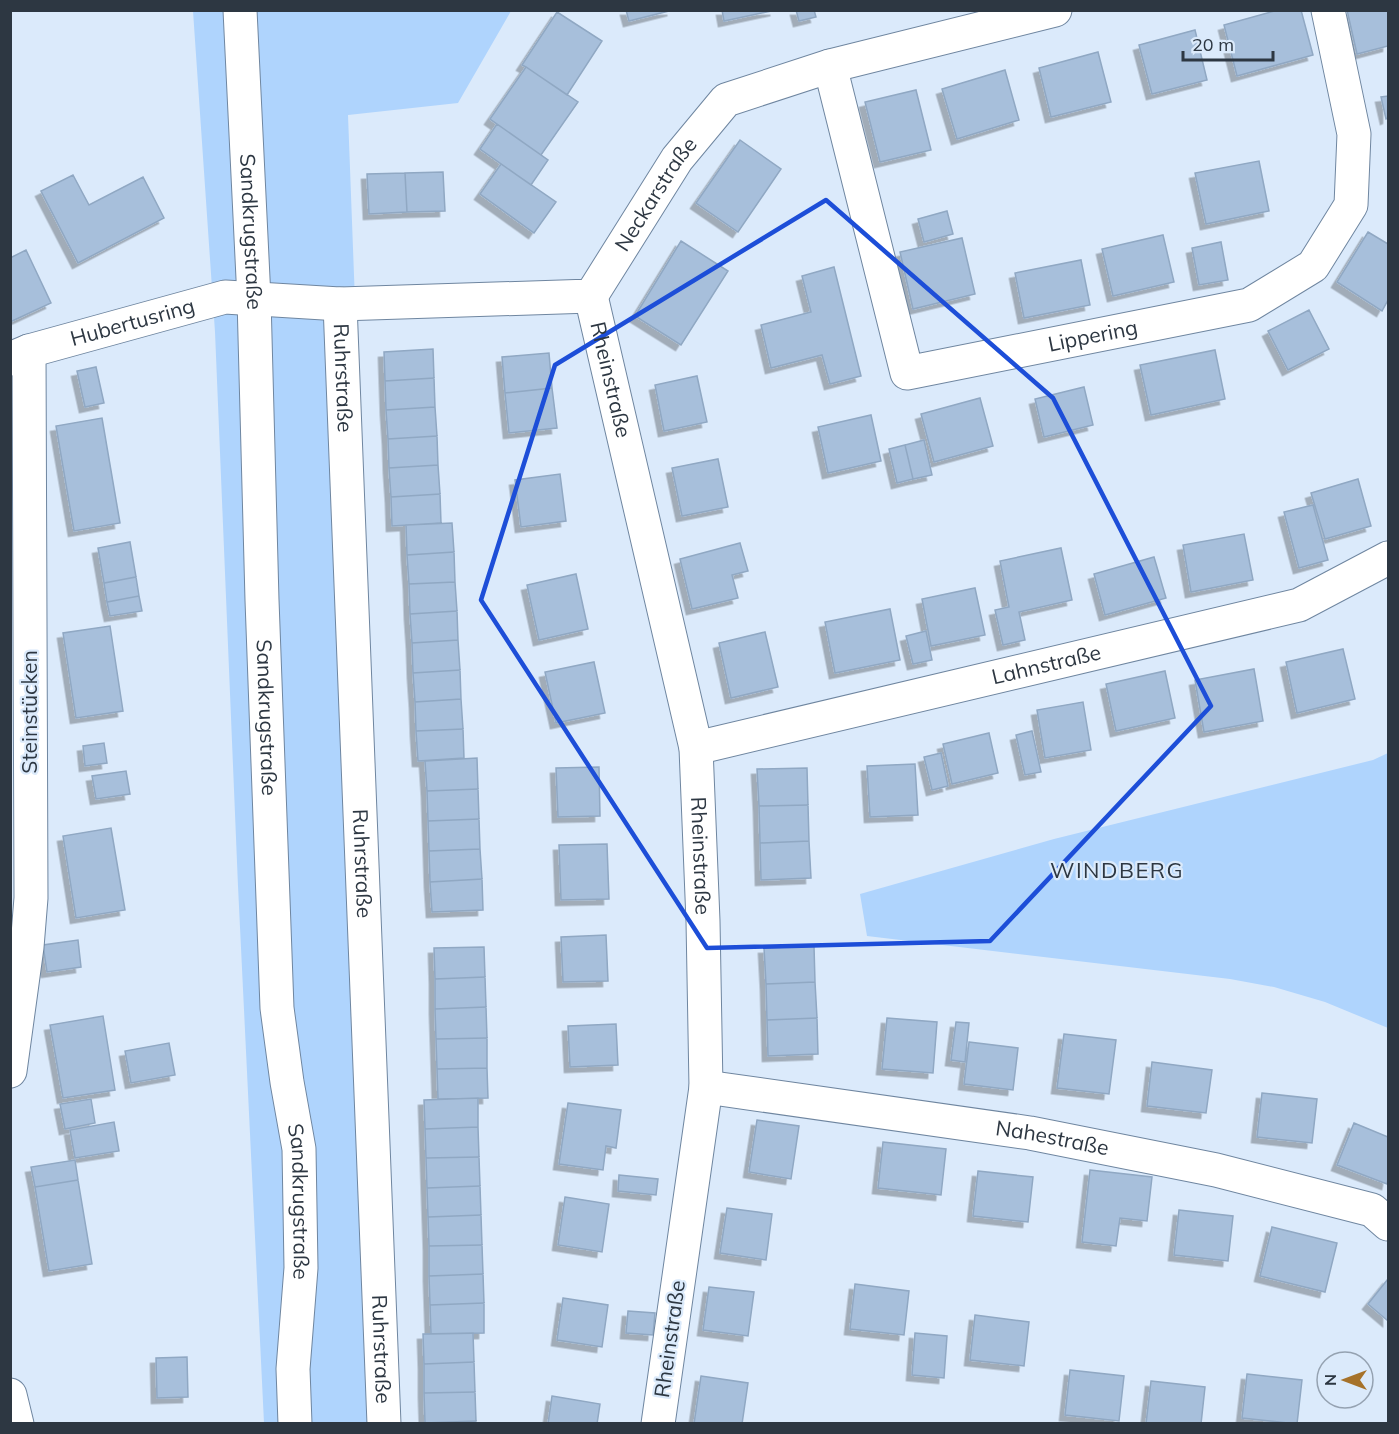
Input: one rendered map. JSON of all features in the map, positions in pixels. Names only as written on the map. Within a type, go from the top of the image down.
[{"type":"street","name":"Sandkrugstraße","points":[[240,10],[254,299],[261,600],[276,1008],[286,1082],[299,1149],[301,1268],[293,1369],[295,1424]]},
{"type":"street","name":"Neckarstraße","points":[[591,296],[677,159],[726,100],[830,66],[1055,10]]},
{"type":"street","name":"Lippering","points":[[830,66],[907,373],[1250,305],[1313,266],[1352,204],[1354,134],[1328,10]]},
{"type":"street","points":[[254,299],[340,304],[591,296]]},
{"type":"street","name":"Rheinstraße","points":[[591,296],[696,748],[703,921],[706,1087],[658,1424]]},
{"type":"street","name":"Hubertusring","points":[[20,355],[225,297],[254,299]]},
{"type":"street","name":"Ruhrstraße","points":[[340,304],[384,1424]]},
{"type":"street","name":"Steinstücken","points":[[10,1071],[27,947],[31,898],[20,355]]},
{"type":"street","name":"Lahnstraße","points":[[696,748],[1299,605],[1389,558]]},
{"type":"street","name":"Nahestraße","points":[[706,1087],[1030,1133],[1216,1170],[1372,1210],[1389,1224]]},
{"type":"street","points":[[10,1395],[16,1424]]},
{"type":"highlighted area","points":[[826,200],[1053,398],[1211,706],[990,941],[707,948],[481,600],[555,365]]},
{"type":"shaded area","points":[[193,11],[511,11],[458,103],[348,115],[397,1423],[264,1423],[238,886],[215,332]]},
{"type":"shaded area","points":[[1388,753],[1388,1028],[1325,1002],[1274,987],[1230,979],[867,936],[860,894],[1054,839],[1373,760]]},
{"type":"building","points":[[626,10],[673,10],[629,21]]},
{"type":"building","points":[[722,10],[776,10],[724,21]]},
{"type":"building","points":[[796,10],[814,10],[816,17],[799,21]]},
{"type":"building","points":[[1278,10],[1301,10],[1313,55],[1237,76],[1224,25]]},
{"type":"building","points":[[1347,10],[1388,10],[1388,46],[1357,54]]},
{"type":"building","points":[[557,12],[602,41],[567,95],[522,65]]},
{"type":"building","points":[[1195,30],[1207,80],[1152,94],[1139,45]]},
{"type":"building","points":[[1098,52],[1111,102],[1051,117],[1039,68]]},
{"type":"building","points":[[526,67],[578,102],[541,155],[490,119]]},
{"type":"building","points":[[1005,70],[1019,120],[957,139],[942,89]]},
{"type":"building","points":[[916,90],[931,150],[880,162],[865,102]]},
{"type":"building","points":[[1388,96],[1388,118],[1386,119],[1381,97]]},
{"type":"building","points":[[497,124],[548,160],[531,185],[480,149]]},
{"type":"building","points":[[740,140],[781,169],[738,232],[696,203]]},
{"type":"building","points":[[1259,161],[1269,211],[1206,224],[1195,173]]},
{"type":"building","points":[[501,164],[556,202],[534,233],[480,194]]},
{"type":"building","points":[[443,172],[445,211],[407,212],[405,173]]},
{"type":"building","points":[[405,173],[407,212],[369,214],[367,174]]},
{"type":"building","points":[[73,175],[89,205],[143,177],[164,218],[78,263],[41,191]]},
{"type":"building","points":[[947,211],[953,234],[924,242],[918,219]]},
{"type":"building","points":[[1368,232],[1388,244],[1388,300],[1382,311],[1337,282]]},
{"type":"building","points":[[1163,235],[1174,282],[1113,296],[1102,249]]},
{"type":"building","points":[[962,238],[975,294],[913,309],[900,252]]},
{"type":"building","points":[[681,241],[728,271],[681,345],[635,316]]},
{"type":"building","points":[[1221,242],[1228,280],[1199,285],[1192,248]]},
{"type":"building","points":[[26,250],[51,303],[10,322],[10,258]]},
{"type":"building","points":[[1081,260],[1090,305],[1024,318],[1015,273]]},
{"type":"building","points":[[834,267],[861,376],[830,384],[822,355],[771,368],[761,325],[811,312],[802,276]]},
{"type":"building","points":[[1309,310],[1329,349],[1288,370],[1268,331]]},
{"type":"building","points":[[433,349],[434,378],[385,381],[384,352]]},
{"type":"building","points":[[1215,350],[1225,399],[1151,415],[1140,365]]},
{"type":"building","points":[[549,353],[552,388],[505,393],[502,357]]},
{"type":"building","points":[[96,367],[104,403],[85,407],[77,371]]},
{"type":"building","points":[[697,376],[707,422],[664,431],[655,385]]},
{"type":"building","points":[[434,378],[435,407],[386,410],[385,381]]},
{"type":"building","points":[[1084,387],[1093,425],[1044,437],[1035,399]]},
{"type":"building","points":[[552,388],[557,428],[509,433],[505,393]]},
{"type":"building","points":[[980,398],[993,446],[934,462],[921,414]]},
{"type":"building","points":[[435,407],[437,436],[388,439],[386,410]]},
{"type":"building","points":[[871,415],[881,461],[828,473],[818,427]]},
{"type":"building","points":[[102,418],[120,523],[74,531],[56,426]]},
{"type":"building","points":[[437,436],[438,465],[389,468],[388,439]]},
{"type":"building","points":[[924,440],[932,475],[913,479],[905,445]]},
{"type":"building","points":[[905,445],[913,479],[897,483],[889,449]]},
{"type":"building","points":[[718,459],[728,507],[682,516],[672,468]]},
{"type":"building","points":[[438,465],[440,494],[391,497],[389,468]]},
{"type":"building","points":[[560,474],[566,521],[521,527],[515,480]]},
{"type":"building","points":[[1358,479],[1371,526],[1325,539],[1311,493]]},
{"type":"building","points":[[440,494],[441,523],[392,526],[391,497]]},
{"type":"building","points":[[1313,505],[1328,560],[1299,568],[1284,512]]},
{"type":"building","points":[[452,523],[454,552],[407,555],[406,525]]},
{"type":"building","points":[[1244,534],[1253,580],[1191,592],[1183,545]]},
{"type":"building","points":[[130,542],[136,577],[104,583],[98,548]]},
{"type":"building","points":[[740,543],[748,571],[732,575],[738,598],[692,609],[680,559]]},
{"type":"building","points":[[1061,548],[1072,600],[1019,612],[1025,640],[1003,645],[995,610],[1009,607],[1000,561]]},
{"type":"building","points":[[454,552],[455,582],[409,584],[407,555]]},
{"type":"building","points":[[1154,557],[1166,598],[1105,615],[1094,574]]},
{"type":"building","points":[[576,574],[588,629],[539,640],[527,585]]},
{"type":"building","points":[[136,577],[139,596],[107,602],[104,583]]},
{"type":"building","points":[[455,582],[457,611],[410,614],[409,584]]},
{"type":"building","points":[[975,588],[985,635],[931,646],[922,599]]},
{"type":"building","points":[[139,596],[142,611],[110,616],[107,602]]},
{"type":"building","points":[[890,609],[900,660],[835,673],[825,622]]},
{"type":"building","points":[[457,611],[458,640],[412,643],[410,614]]},
{"type":"building","points":[[110,626],[123,711],[76,718],[63,633]]},
{"type":"building","points":[[926,631],[932,660],[913,664],[906,636]]},
{"type":"building","points":[[765,632],[778,687],[731,698],[719,643]]},
{"type":"building","points":[[458,640],[460,670],[413,673],[412,643]]},
{"type":"building","points":[[1343,649],[1355,699],[1297,713],[1286,662]]},
{"type":"building","points":[[594,662],[605,713],[556,723],[545,672]]},
{"type":"building","points":[[1254,669],[1263,721],[1204,732],[1195,680]]},
{"type":"building","points":[[460,670],[461,699],[415,702],[413,673]]},
{"type":"building","points":[[1165,671],[1175,718],[1116,731],[1106,684]]},
{"type":"building","points":[[461,699],[463,729],[416,731],[415,702]]},
{"type":"building","points":[[1083,702],[1091,750],[1045,758],[1037,710]]},
{"type":"building","points":[[463,729],[464,758],[418,761],[416,731]]},
{"type":"building","points":[[1032,731],[1041,772],[1025,775],[1016,735]]},
{"type":"building","points":[[989,733],[998,773],[952,784],[943,744]]},
{"type":"building","points":[[104,743],[107,763],[85,766],[83,746]]},
{"type":"building","points":[[941,753],[948,786],[932,790],[924,757]]},
{"type":"building","points":[[477,758],[478,789],[427,791],[425,761]]},
{"type":"building","points":[[915,764],[918,815],[870,817],[867,766]]},
{"type":"building","points":[[599,767],[600,816],[558,817],[556,768]]},
{"type":"building","points":[[807,768],[808,805],[759,806],[757,769]]},
{"type":"building","points":[[126,771],[130,794],[96,799],[92,776]]},
{"type":"building","points":[[478,789],[479,819],[428,821],[427,791]]},
{"type":"building","points":[[808,805],[809,841],[760,843],[759,806]]},
{"type":"building","points":[[479,819],[480,849],[429,851],[428,821]]},
{"type":"building","points":[[111,828],[125,910],[76,918],[63,836]]},
{"type":"building","points":[[809,841],[811,878],[761,880],[760,843]]},
{"type":"building","points":[[607,844],[609,899],[561,900],[559,845]]},
{"type":"building","points":[[480,849],[482,879],[430,882],[429,851]]},
{"type":"building","points":[[482,879],[483,910],[432,912],[430,882]]},
{"type":"building","points":[[606,935],[608,981],[563,982],[561,937]]},
{"type":"building","points":[[78,940],[81,967],[47,972],[43,945]]},
{"type":"building","points":[[814,946],[815,982],[766,984],[764,948]]},
{"type":"building","points":[[484,947],[485,977],[435,979],[434,948]]},
{"type":"building","points":[[485,977],[486,1007],[435,1009],[435,979]]},
{"type":"building","points":[[815,982],[817,1018],[767,1020],[766,984]]},
{"type":"building","points":[[486,1007],[487,1038],[436,1039],[435,1009]]},
{"type":"building","points":[[103,1016],[115,1090],[63,1098],[50,1025]]},
{"type":"building","points":[[817,1018],[818,1054],[768,1056],[767,1020]]},
{"type":"building","points":[[887,1018],[937,1022],[933,1073],[882,1069]]},
{"type":"building","points":[[956,1022],[969,1023],[965,1062],[951,1060]]},
{"type":"building","points":[[616,1024],[618,1065],[570,1067],[568,1026]]},
{"type":"building","points":[[1064,1034],[1116,1040],[1109,1094],[1057,1088]]},
{"type":"building","points":[[487,1038],[487,1068],[437,1069],[436,1039]]},
{"type":"building","points":[[969,1042],[1018,1048],[1013,1090],[964,1084]]},
{"type":"building","points":[[169,1043],[175,1075],[131,1083],[125,1051]]},
{"type":"building","points":[[1152,1062],[1212,1070],[1206,1113],[1147,1106]]},
{"type":"building","points":[[487,1068],[488,1098],[438,1099],[437,1069]]},
{"type":"building","points":[[1262,1093],[1317,1099],[1312,1143],[1257,1137]]},
{"type":"building","points":[[478,1098],[478,1127],[425,1129],[424,1100]]},
{"type":"building","points":[[91,1099],[95,1123],[65,1129],[60,1104]]},
{"type":"building","points":[[568,1103],[621,1110],[616,1148],[606,1146],[603,1170],[559,1164]]},
{"type":"building","points":[[757,1120],[799,1126],[791,1179],[749,1172]]},
{"type":"building","points":[[114,1122],[119,1151],[75,1158],[70,1130]]},
{"type":"building","points":[[1354,1123],[1388,1137],[1387,1184],[1337,1165]]},
{"type":"building","points":[[478,1127],[479,1157],[426,1158],[425,1129]]},
{"type":"building","points":[[883,1142],[946,1149],[941,1195],[878,1188]]},
{"type":"building","points":[[479,1157],[480,1186],[427,1188],[426,1158]]},
{"type":"building","points":[[75,1160],[78,1180],[35,1187],[31,1167]]},
{"type":"building","points":[[1090,1170],[1152,1177],[1147,1221],[1120,1218],[1116,1246],[1082,1242]]},
{"type":"building","points":[[978,1171],[1033,1177],[1028,1222],[973,1216]]},
{"type":"building","points":[[619,1175],[658,1179],[656,1195],[618,1191]]},
{"type":"building","points":[[78,1180],[92,1264],[49,1271],[35,1187]]},
{"type":"building","points":[[480,1186],[481,1215],[428,1217],[427,1188]]},
{"type":"building","points":[[565,1197],[609,1204],[602,1252],[558,1245]]},
{"type":"building","points":[[727,1208],[772,1214],[766,1260],[720,1253]]},
{"type":"building","points":[[1179,1210],[1233,1216],[1228,1261],[1174,1255]]},
{"type":"building","points":[[481,1215],[482,1245],[429,1246],[428,1217]]},
{"type":"building","points":[[1272,1227],[1337,1243],[1325,1292],[1260,1276]]},
{"type":"building","points":[[482,1245],[483,1274],[429,1276],[429,1246]]},
{"type":"building","points":[[483,1274],[484,1303],[430,1305],[429,1276]]},
{"type":"building","points":[[1388,1279],[1388,1321],[1368,1304]]},
{"type":"building","points":[[855,1284],[909,1291],[904,1335],[850,1329]]},
{"type":"building","points":[[709,1287],[754,1292],[748,1336],[703,1330]]},
{"type":"building","points":[[563,1298],[608,1305],[602,1347],[557,1340]]},
{"type":"building","points":[[484,1303],[484,1333],[431,1334],[430,1305]]},
{"type":"building","points":[[628,1311],[655,1313],[653,1335],[626,1333]]},
{"type":"building","points":[[975,1315],[1029,1322],[1024,1366],[970,1360]]},
{"type":"building","points":[[473,1333],[474,1362],[424,1364],[423,1334]]},
{"type":"building","points":[[915,1333],[947,1336],[944,1378],[912,1375]]},
{"type":"building","points":[[187,1357],[188,1397],[157,1398],[156,1358]]},
{"type":"building","points":[[474,1362],[475,1392],[424,1393],[424,1364]]},
{"type":"building","points":[[1070,1370],[1124,1376],[1119,1421],[1065,1415]]},
{"type":"building","points":[[1247,1374],[1302,1380],[1297,1424],[1242,1418]]},
{"type":"building","points":[[701,1376],[748,1383],[742,1424],[694,1424]]},
{"type":"building","points":[[1151,1381],[1205,1387],[1201,1424],[1146,1424]]},
{"type":"building","points":[[475,1392],[476,1421],[425,1423],[424,1393]]},
{"type":"building","points":[[552,1396],[600,1404],[597,1424],[548,1424]]},
{"type":"building","points":[[476,1421],[476,1424],[425,1423]]},
{"type":"district","name":"WINDBERG","points":[[1117,870]]}]
